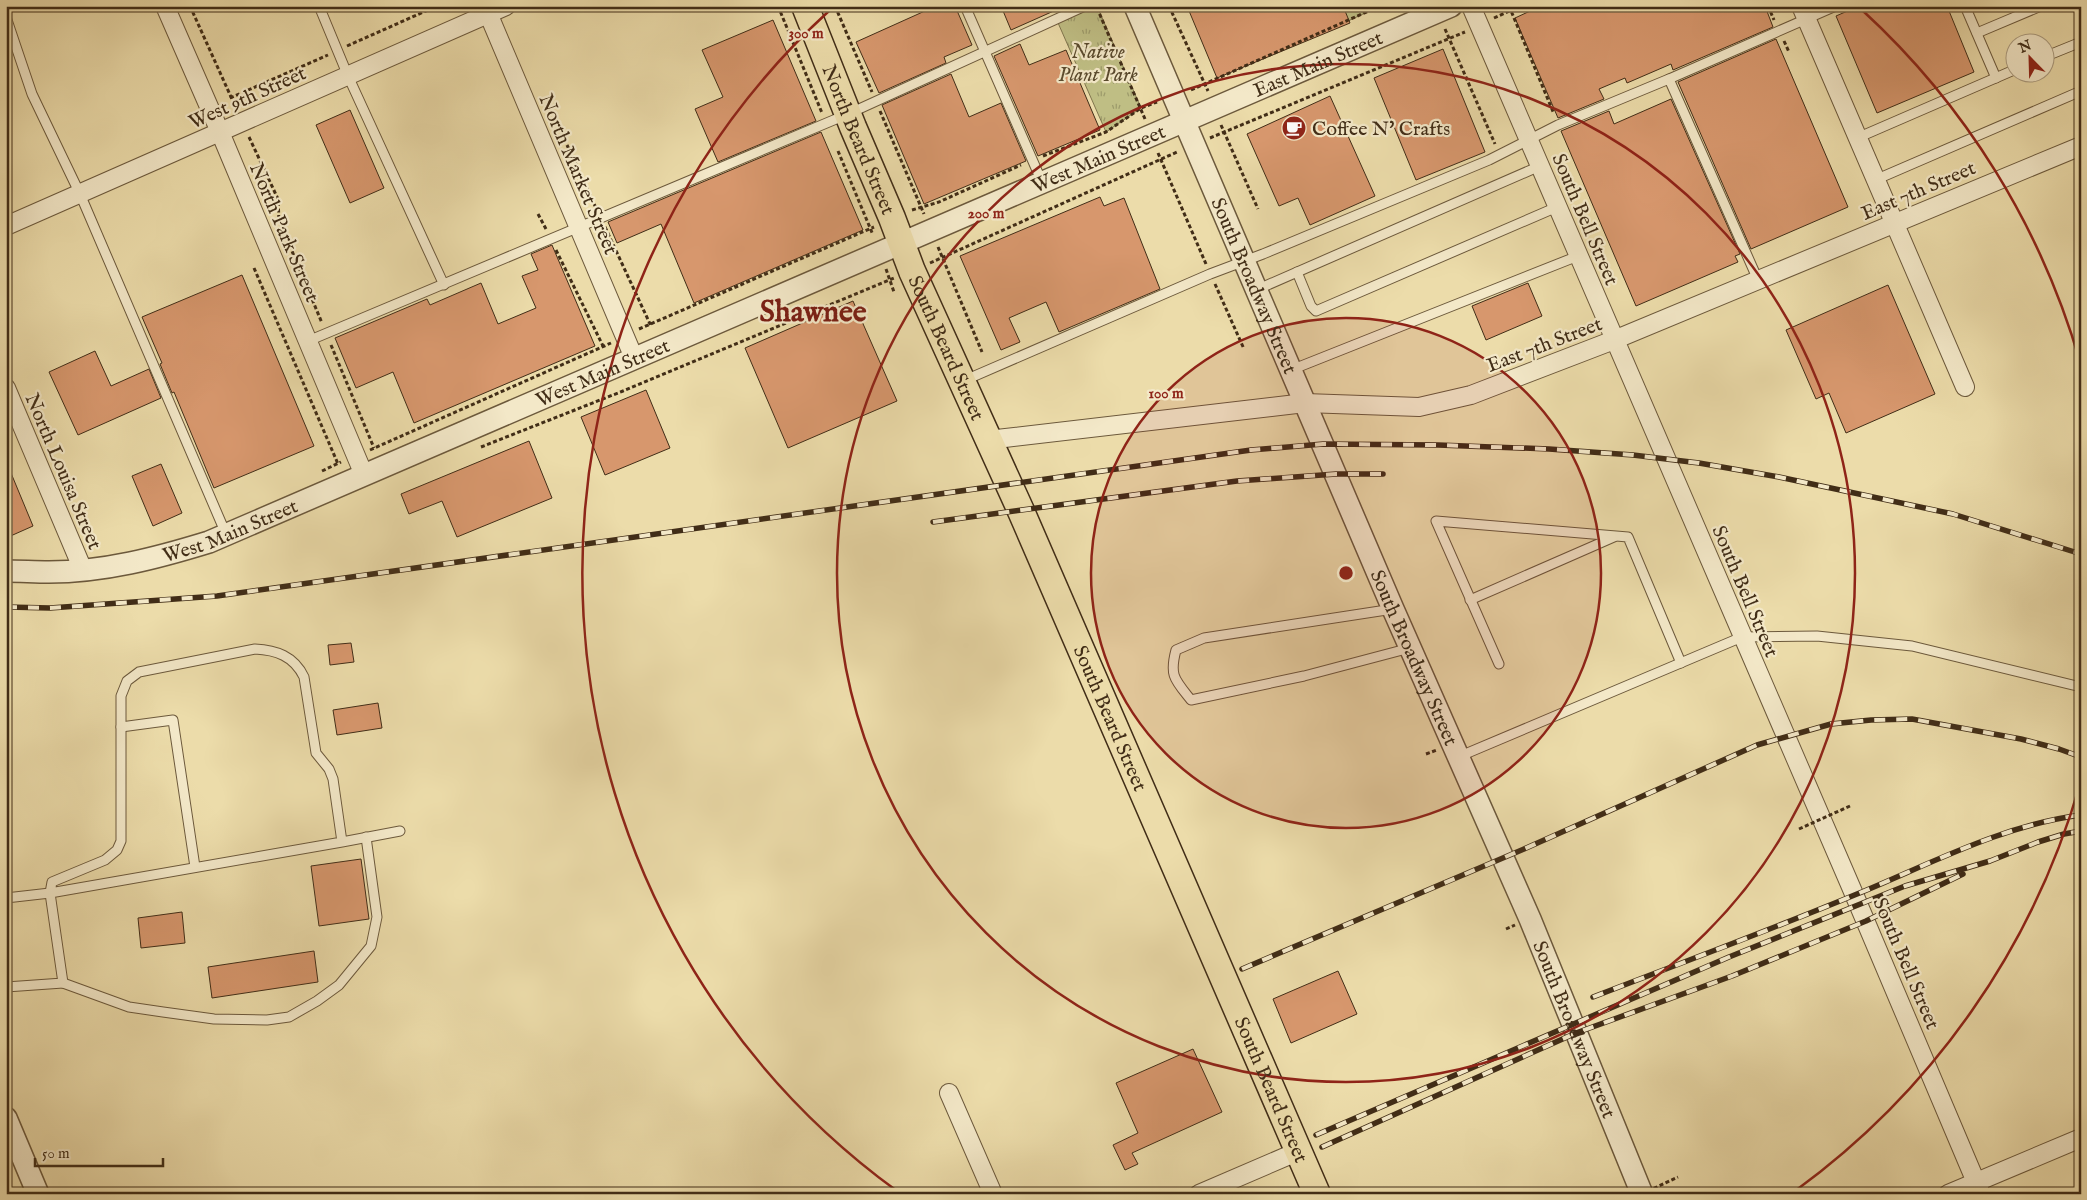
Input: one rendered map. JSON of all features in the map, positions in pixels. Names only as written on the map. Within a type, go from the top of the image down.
[{"type":"main road","name":"North Beard Street","points":[[806,6],[901,243]]},
{"type":"main road","name":"South Beard Street","points":[[901,243],[961,382],[1021,511],[1071,632],[1317,1194]]},
{"type":"street","name":"North Park Street","points":[[164,6],[220,132],[364,475]]},
{"type":"street","name":"West 9th Street","points":[[6,226],[348,76],[486,10],[506,6]]},
{"type":"street","name":"South Broadway Street","points":[[1135,6],[1393,609],[1530,919],[1642,1194]]},
{"type":"street","name":"South Bell Street","points":[[1471,6],[1742,637],[1852,886],[1978,1188]]},
{"type":"street","name":"North Market Street","points":[[486,10],[634,358]]},
{"type":"street","name":"East Main Street","points":[[1184,121],[1443,10]]},
{"type":"street","points":[[1804,12],[1874,180],[1965,387]]},
{"type":"street","name":"West Main Street","points":[[6,570],[49,572],[83,570],[141,561],[209,542],[1184,121]]},
{"type":"street","name":"East 7th Street","points":[[988,440],[1305,403],[1419,407],[1471,395],[1614,340],[2081,146]]},
{"type":"street","name":"North Louisa Street","points":[[6,388],[83,570]]},
{"type":"street","points":[[949,1093],[993,1194]]},
{"type":"street","points":[[6,1118],[38,1194]]},
{"type":"street","points":[[1948,1194],[1978,1188],[2081,1138]]},
{"type":"street","points":[[1199,1194],[1299,1151]]},
{"type":"lane","points":[[318,6],[444,285]]},
{"type":"lane","points":[[965,6],[1042,182]]},
{"type":"lane","points":[[308,341],[848,114],[1085,6]]},
{"type":"lane","points":[[961,382],[1210,274],[1489,160],[1558,125],[1669,79],[1804,12],[1836,6]]},
{"type":"lane","points":[[1965,6],[1996,78]]},
{"type":"lane","points":[[1977,33],[2041,6]]},
{"type":"lane","points":[[6,17],[32,94],[80,194],[226,534]]},
{"type":"lane","points":[[2054,53],[2081,42]]},
{"type":"lane","points":[[1857,138],[2004,74]]},
{"type":"lane","points":[[1669,79],[1758,280]]},
{"type":"lane","points":[[1874,180],[2081,90]]},
{"type":"lane","points":[[1256,290],[1540,166]]},
{"type":"lane","points":[[1297,272],[1310,306],[1316,311],[1558,207]]},
{"type":"lane","points":[[1291,370],[1578,256]]},
{"type":"lane","points":[[1499,664],[1436,521],[1628,538],[1681,663]]},
{"type":"lane","points":[[1470,600],[1615,536]]},
{"type":"lane","points":[[1393,609],[1204,638],[1176,650],[1172,668],[1178,684],[1191,700],[1304,676],[1410,648]]},
{"type":"lane","points":[[1458,757],[1742,637],[1818,636],[1912,646],[2081,687]]},
{"type":"lane","points":[[63,983],[50,893],[52,882],[105,860],[117,850],[121,841],[121,696],[127,682],[139,672],[255,649],[274,650],[290,658],[300,667],[304,676],[316,753],[329,769],[333,779],[342,842]]},
{"type":"lane","points":[[121,727],[172,720],[195,867]]},
{"type":"lane","points":[[6,898],[50,893],[400,831]]},
{"type":"lane","points":[[6,987],[63,983],[129,1007],[214,1020],[289,1018],[339,985],[371,946],[377,917],[366,837]]},
{"type":"path","points":[[190,6],[278,199],[279,220],[326,333],[364,475]]},
{"type":"path","points":[[835,6],[982,352]]},
{"type":"path","points":[[1097,6],[1210,274],[1244,349]]},
{"type":"path","points":[[1174,96],[1380,6]]},
{"type":"path","points":[[1508,6],[1558,125]]},
{"type":"path","points":[[1194,144],[1451,39],[1520,6]]},
{"type":"path","points":[[1443,10],[1451,39],[1496,147]]},
{"type":"path","points":[[567,145],[661,347]]},
{"type":"path","points":[[538,214],[623,391]]},
{"type":"path","points":[[254,268],[364,475]]},
{"type":"path","points":[[1799,829],[1850,806]]},
{"type":"path","points":[[1642,1194],[1678,1177]]},
{"type":"green space","name":"Native Plant Park","points":[[1082,6],[1097,6],[1141,108],[1106,132],[1055,16]]},
{"type":"green space","points":[[1341,6],[1380,6],[1348,21]]},
{"type":"building","points":[[936,6],[955,6],[972,45],[944,57],[946,63],[879,93],[856,42]]},
{"type":"building","points":[[1001,6],[1065,6],[1011,30]]},
{"type":"building","points":[[1187,6],[1343,6],[1350,23],[1217,78]]},
{"type":"building","points":[[1541,6],[1765,6],[1773,27],[1673,70],[1671,64],[1627,83],[1625,78],[1599,89],[1604,99],[1558,118],[1515,18]]},
{"type":"building","points":[[1859,6],[1947,6],[1974,72],[1877,113],[1836,16]]},
{"type":"building","points":[[773,20],[816,121],[718,162],[695,109],[723,97],[702,50]]},
{"type":"building","points":[[1776,39],[1848,207],[1751,249],[1678,82]]},
{"type":"building","points":[[1020,44],[1029,65],[1066,50],[1100,130],[1038,156],[994,56]]},
{"type":"building","points":[[1443,49],[1485,152],[1416,180],[1374,78]]},
{"type":"building","points":[[951,74],[969,117],[1001,103],[1026,161],[924,204],[882,105]]},
{"type":"building","points":[[1330,96],[1375,196],[1310,225],[1298,198],[1279,206],[1247,134]]},
{"type":"building","points":[[1671,99],[1740,254],[1735,256],[1738,262],[1636,306],[1561,131],[1609,111],[1614,124]]},
{"type":"building","points":[[350,110],[384,188],[350,203],[316,125]]},
{"type":"building","points":[[821,132],[863,230],[694,303],[661,224],[617,243],[608,222]]},
{"type":"building","points":[[1100,197],[1104,206],[1124,198],[1160,289],[1059,332],[1046,302],[1009,318],[1020,342],[1001,350],[960,256]]},
{"type":"building","points":[[552,245],[595,346],[414,423],[393,372],[356,388],[335,338],[427,299],[430,305],[481,283],[498,324],[536,308],[522,276],[538,270],[531,254]]},
{"type":"building","points":[[242,275],[314,446],[214,488],[174,392],[172,393],[160,364],[162,363],[142,317]]},
{"type":"building","points":[[1528,283],[1542,316],[1486,340],[1472,306]]},
{"type":"building","points":[[1888,285],[1935,394],[1846,433],[1829,393],[1816,399],[1786,330]]},
{"type":"building","points":[[853,301],[897,401],[788,448],[745,348]]},
{"type":"building","points":[[95,351],[111,386],[149,369],[161,398],[78,435],[49,372]]},
{"type":"building","points":[[646,390],[670,448],[605,475],[581,417]]},
{"type":"building","points":[[529,441],[552,498],[457,537],[442,501],[409,514],[401,494]]},
{"type":"building","points":[[6,461],[33,526],[6,538]]},
{"type":"building","points":[[161,464],[182,513],[153,526],[132,476]]},
{"type":"building","points":[[351,643],[354,662],[330,665],[328,645]]},
{"type":"building","points":[[378,703],[382,728],[337,735],[333,710]]},
{"type":"building","points":[[361,859],[369,919],[319,926],[311,866]]},
{"type":"building","points":[[182,912],[185,943],[141,948],[138,918]]},
{"type":"building","points":[[314,951],[318,982],[212,998],[208,967]]},
{"type":"building","points":[[1338,971],[1357,1014],[1291,1043],[1273,999]]},
{"type":"building","points":[[1193,1049],[1222,1112],[1132,1153],[1138,1164],[1125,1170],[1113,1145],[1138,1133],[1116,1083]]},
{"type":"railway","points":[[6,607],[50,608],[217,596],[1251,450],[1323,444],[1438,445],[1549,449],[1633,455],[1699,463],[1779,477],[1953,514],[2081,554]]},
{"type":"railway","points":[[933,522],[1237,481],[1336,474],[1383,474]]},
{"type":"railway","points":[[1242,969],[1524,849],[1757,745],[1831,724],[1871,720],[1912,719],[2021,739],[2081,757]]},
{"type":"railway","points":[[1593,997],[1791,921],[1995,836],[2023,827],[2081,815]]},
{"type":"railway","points":[[1316,1135],[1729,957],[1905,886],[1990,861],[2038,842],[2081,831]]},
{"type":"railway","points":[[1322,1147],[1576,1033],[1732,976],[1866,921],[1963,874]]},
{"type":"place","name":"Coffee N' Crafts","points":[[1294,128]]},
{"type":"district","name":"Shawnee","points":[[813,311]]}]
